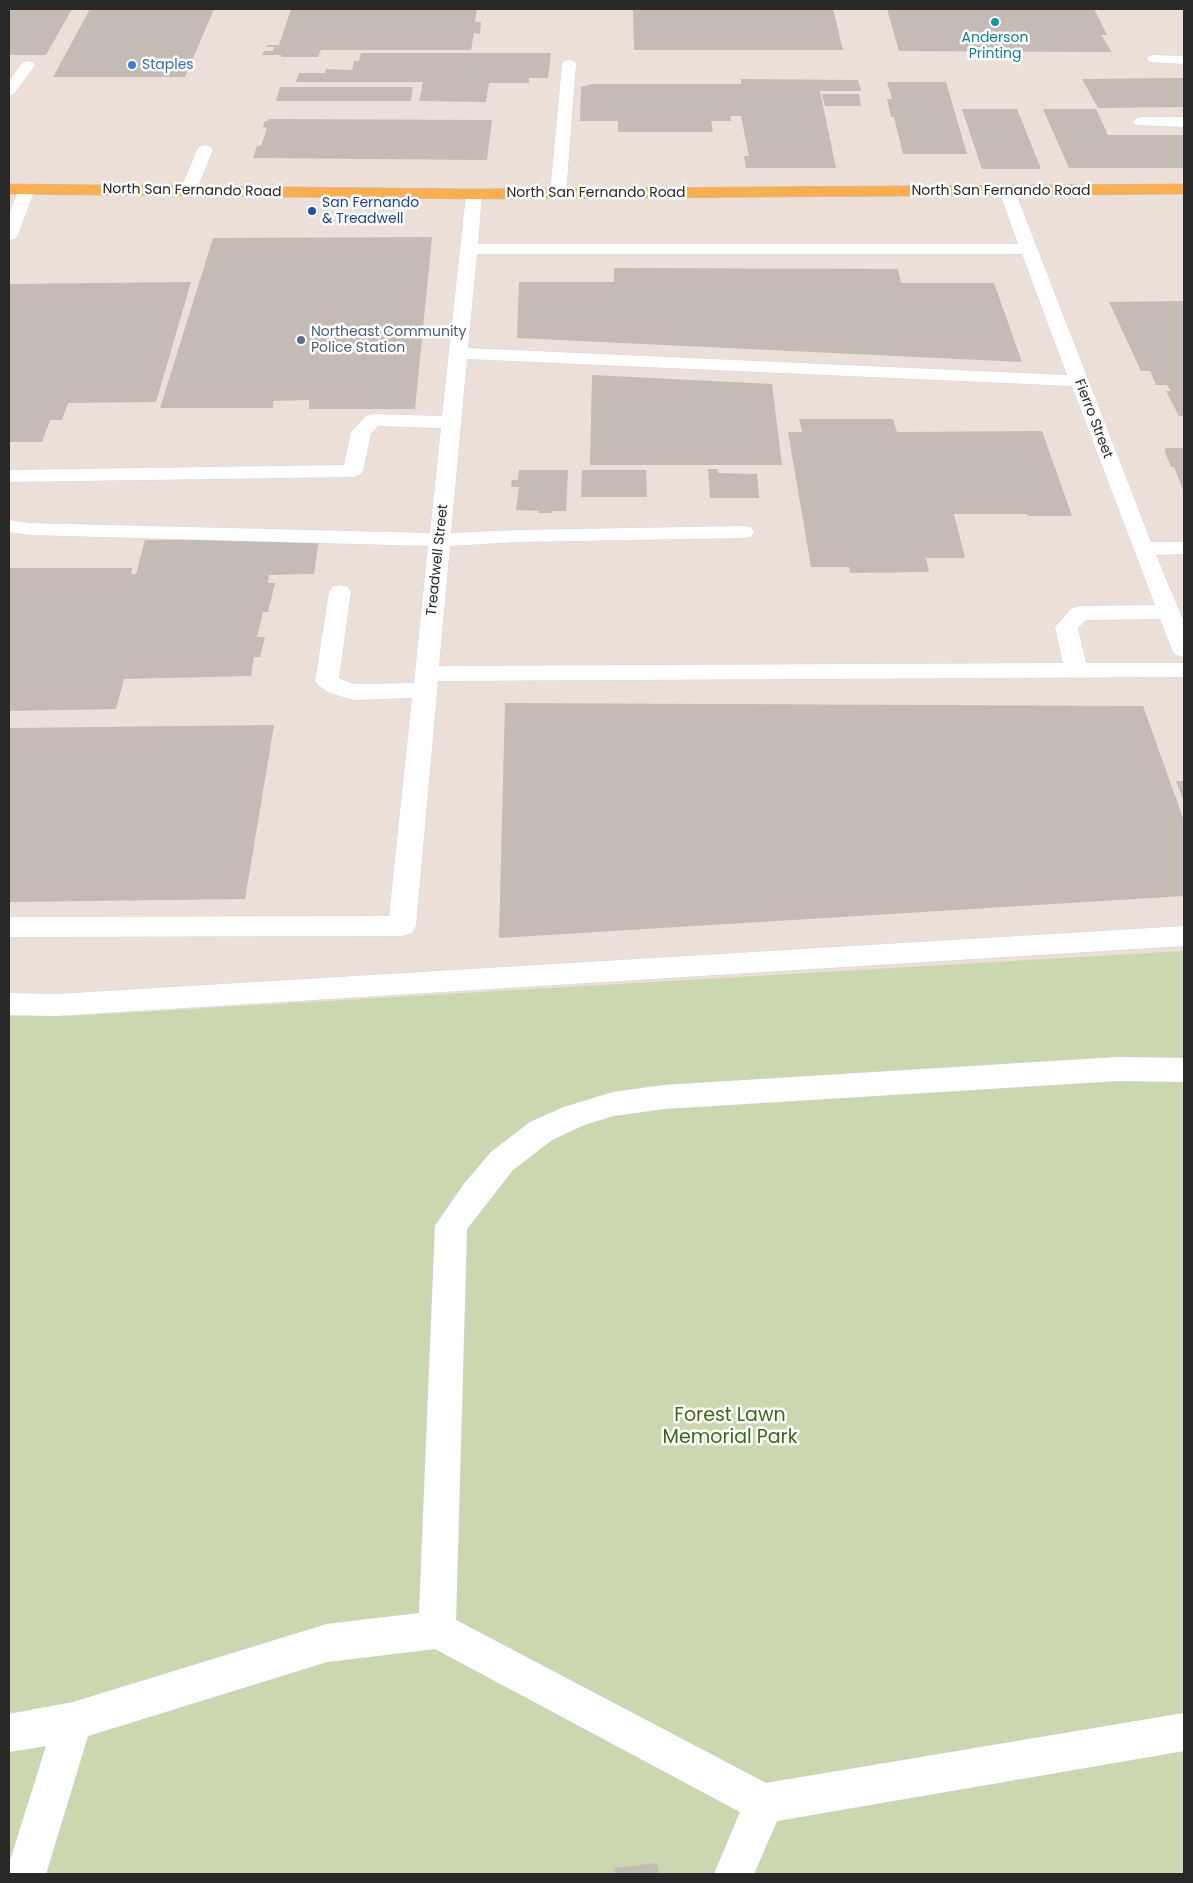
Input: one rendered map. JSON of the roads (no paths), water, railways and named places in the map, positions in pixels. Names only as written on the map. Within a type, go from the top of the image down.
[{"type":"main road","name":"North San Fernando Road","points":[[9,189],[474,194],[1184,190]]},
{"type":"street","points":[[1154,59],[1184,60]]},
{"type":"street","points":[[558,194],[569,64]]},
{"type":"street","points":[[9,91],[28,66]]},
{"type":"street","points":[[1141,122],[1184,122]]},
{"type":"street","points":[[188,191],[205,150]]},
{"type":"street","points":[[9,236],[27,189]]},
{"type":"street","name":"Fierro Street","points":[[1007,191],[1143,549],[1183,648]]},
{"type":"street","name":"Treadwell Street","points":[[9,926],[402,926],[474,194]]},
{"type":"street","points":[[469,248],[1029,249]]},
{"type":"street","points":[[458,353],[1079,381]]},
{"type":"street","points":[[9,476],[354,471],[361,432],[373,420],[452,422]]},
{"type":"street","points":[[9,526],[29,529],[440,540],[527,536],[743,532]]},
{"type":"street","points":[[1143,549],[1184,548]]},
{"type":"street","points":[[340,592],[327,681],[338,688],[353,692],[426,682],[1076,670],[1184,670]]},
{"type":"street","points":[[1076,670],[1066,627],[1080,613],[1169,612]]},
{"type":"street","points":[[9,1004],[56,1005],[1184,936]]},
{"type":"street","points":[[437,1630],[451,1226],[474,1194],[502,1161],[542,1132],[575,1116],[613,1104],[664,1097],[1108,1070],[1184,1070]]},
{"type":"street","points":[[9,1733],[73,1721],[327,1643],[437,1630],[764,1802],[1184,1732]]},
{"type":"street","points":[[26,1874],[73,1721]]},
{"type":"street","points":[[734,1874],[764,1802]]},
{"type":"place","name":"Anderson Printing","points":[[995,22]]},
{"type":"place","name":"Staples","points":[[132,65]]},
{"type":"place","name":"San Fernando & Treadwell","points":[[312,211]]},
{"type":"place","name":"Northeast Community Police Station","points":[[301,340]]},
{"type":"park label","name":"Forest Lawn Memorial Park","points":[[730,1427]]}]
